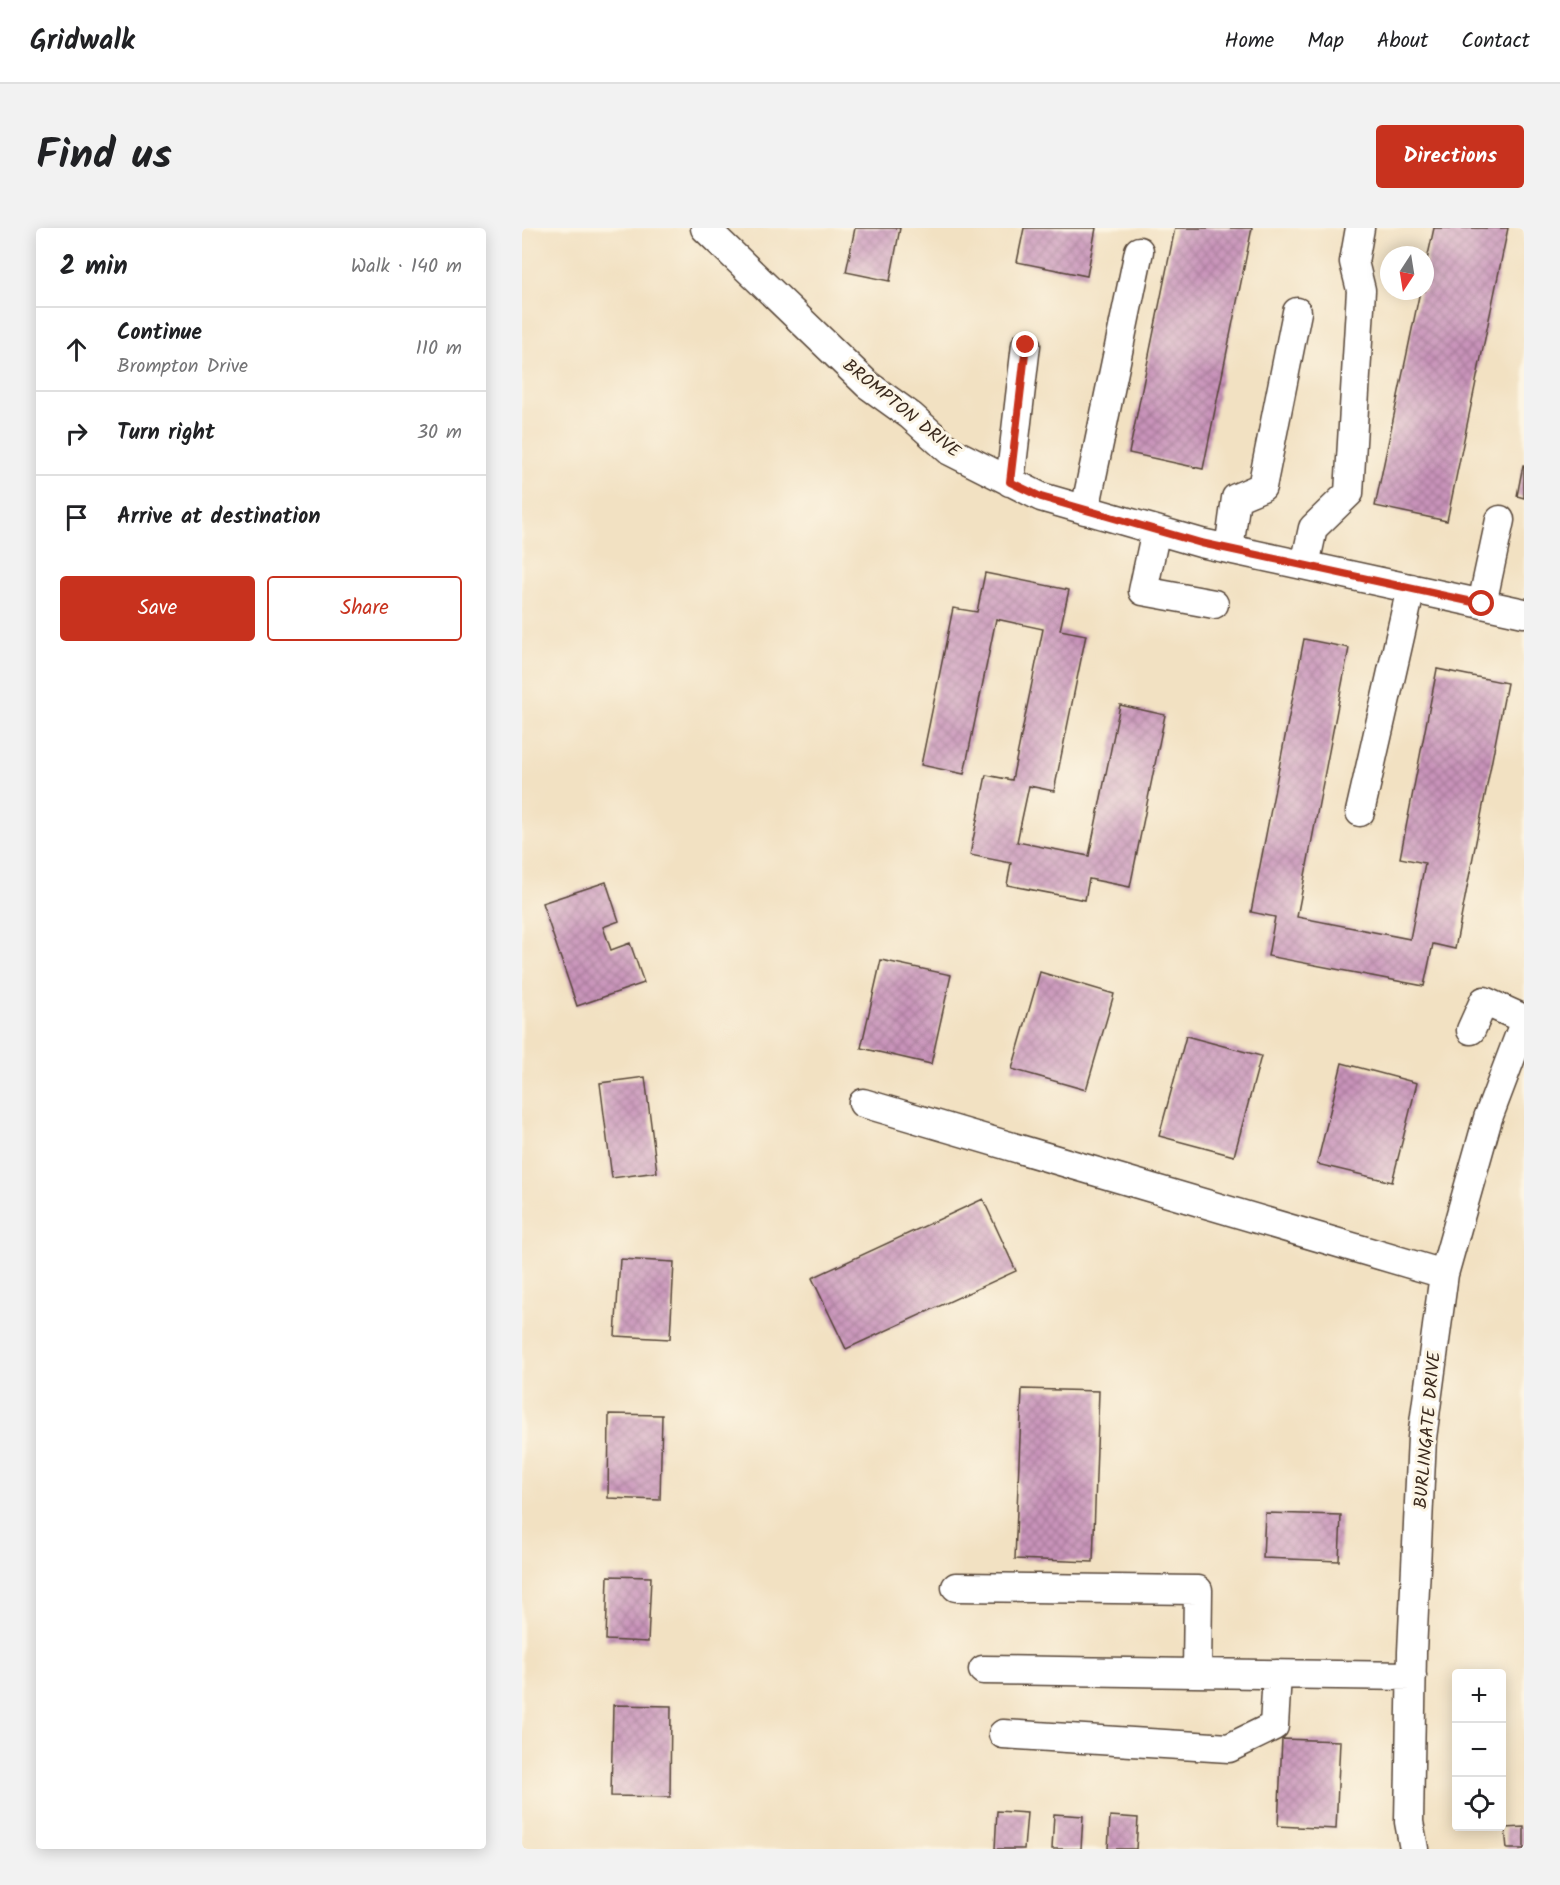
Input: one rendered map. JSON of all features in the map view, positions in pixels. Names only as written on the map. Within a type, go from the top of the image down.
[{"type":"street","name":"BROMPTON DRIVE","points":[[705,228],[868,385],[911,416],[950,451],[1041,497],[1229,549],[1524,613]]},
{"type":"street","points":[[1305,565],[1312,528],[1349,493],[1361,290],[1354,262],[1360,228]]},
{"type":"street","points":[[1085,510],[1139,251]]},
{"type":"street","points":[[1229,549],[1236,498],[1262,487],[1297,312]]},
{"type":"street","points":[[1010,482],[1026,345]]},
{"type":"street","points":[[1482,604],[1500,520]]},
{"type":"street","points":[[1156,530],[1143,591],[1214,604]]},
{"type":"street","points":[[1360,812],[1412,588]]},
{"type":"street","points":[[1471,1030],[1487,993],[1524,1021]]},
{"type":"street","name":"BURLINGATE DRIVE","points":[[1414,1849],[1409,1822],[1412,1676],[1422,1438],[1444,1274],[1488,1118],[1524,1021]]},
{"type":"street","points":[[863,1104],[1444,1274]]},
{"type":"street","points":[[956,1587],[1198,1590],[1197,1673]]},
{"type":"street","points":[[983,1670],[1412,1676]]},
{"type":"street","points":[[1003,1734],[1229,1748],[1274,1726],[1277,1674]]},
{"type":"building","points":[[855,228],[900,228],[890,281],[846,272]]},
{"type":"building","points":[[1024,228],[1096,228],[1087,276],[1017,262]]},
{"type":"building","points":[[1175,228],[1252,228],[1203,469],[1129,453]]},
{"type":"building","points":[[1434,228],[1508,228],[1447,521],[1375,506],[1418,300],[1434,300],[1434,246],[1430,246]]},
{"type":"building","points":[[1524,465],[1524,498],[1517,496]]},
{"type":"building","points":[[985,573],[1069,590],[1060,630],[1086,635],[1054,791],[1029,786],[1017,842],[1089,856],[1120,705],[1165,715],[1130,887],[1089,879],[1085,900],[1007,885],[1011,863],[970,855],[986,775],[1012,780],[1043,629],[996,619],[964,774],[921,765],[953,608],[977,612]]},
{"type":"building","points":[[1304,639],[1349,648],[1297,917],[1410,939],[1425,863],[1400,858],[1437,669],[1507,683],[1455,949],[1433,944],[1424,986],[1268,956],[1275,917],[1251,912]]},
{"type":"building","points":[[606,882],[619,921],[603,927],[611,950],[630,943],[644,983],[577,1006],[542,903]]},
{"type":"building","points":[[881,960],[951,975],[931,1064],[861,1048]]},
{"type":"building","points":[[1040,972],[1114,994],[1086,1090],[1012,1069]]},
{"type":"building","points":[[1186,1036],[1261,1056],[1234,1156],[1159,1136]]},
{"type":"building","points":[[1342,1063],[1417,1083],[1392,1182],[1317,1164]]},
{"type":"building","points":[[645,1077],[657,1172],[612,1178],[600,1083]]},
{"type":"building","points":[[983,1199],[1016,1271],[846,1349],[812,1278]]},
{"type":"building","points":[[620,1259],[674,1262],[670,1339],[615,1336]]},
{"type":"building","points":[[1022,1389],[1099,1391],[1093,1562],[1015,1559]]},
{"type":"building","points":[[609,1414],[662,1415],[660,1500],[608,1498]]},
{"type":"building","points":[[1265,1513],[1341,1515],[1339,1561],[1263,1558]]},
{"type":"building","points":[[608,1576],[651,1577],[648,1642],[606,1640]]},
{"type":"building","points":[[613,1705],[671,1706],[670,1797],[611,1796]]},
{"type":"building","points":[[1282,1739],[1340,1741],[1336,1829],[1278,1826]]},
{"type":"building","points":[[997,1811],[1027,1813],[1024,1849],[995,1849]]},
{"type":"building","points":[[1054,1814],[1083,1816],[1081,1849],[1052,1849]]},
{"type":"building","points":[[1110,1816],[1138,1818],[1136,1849],[1108,1849]]},
{"type":"building","points":[[1524,1827],[1524,1849],[1507,1849],[1506,1828]]},
{"type":"route","points":[[1026,345],[1010,482],[1041,497],[1201,543],[1482,604]]}]
